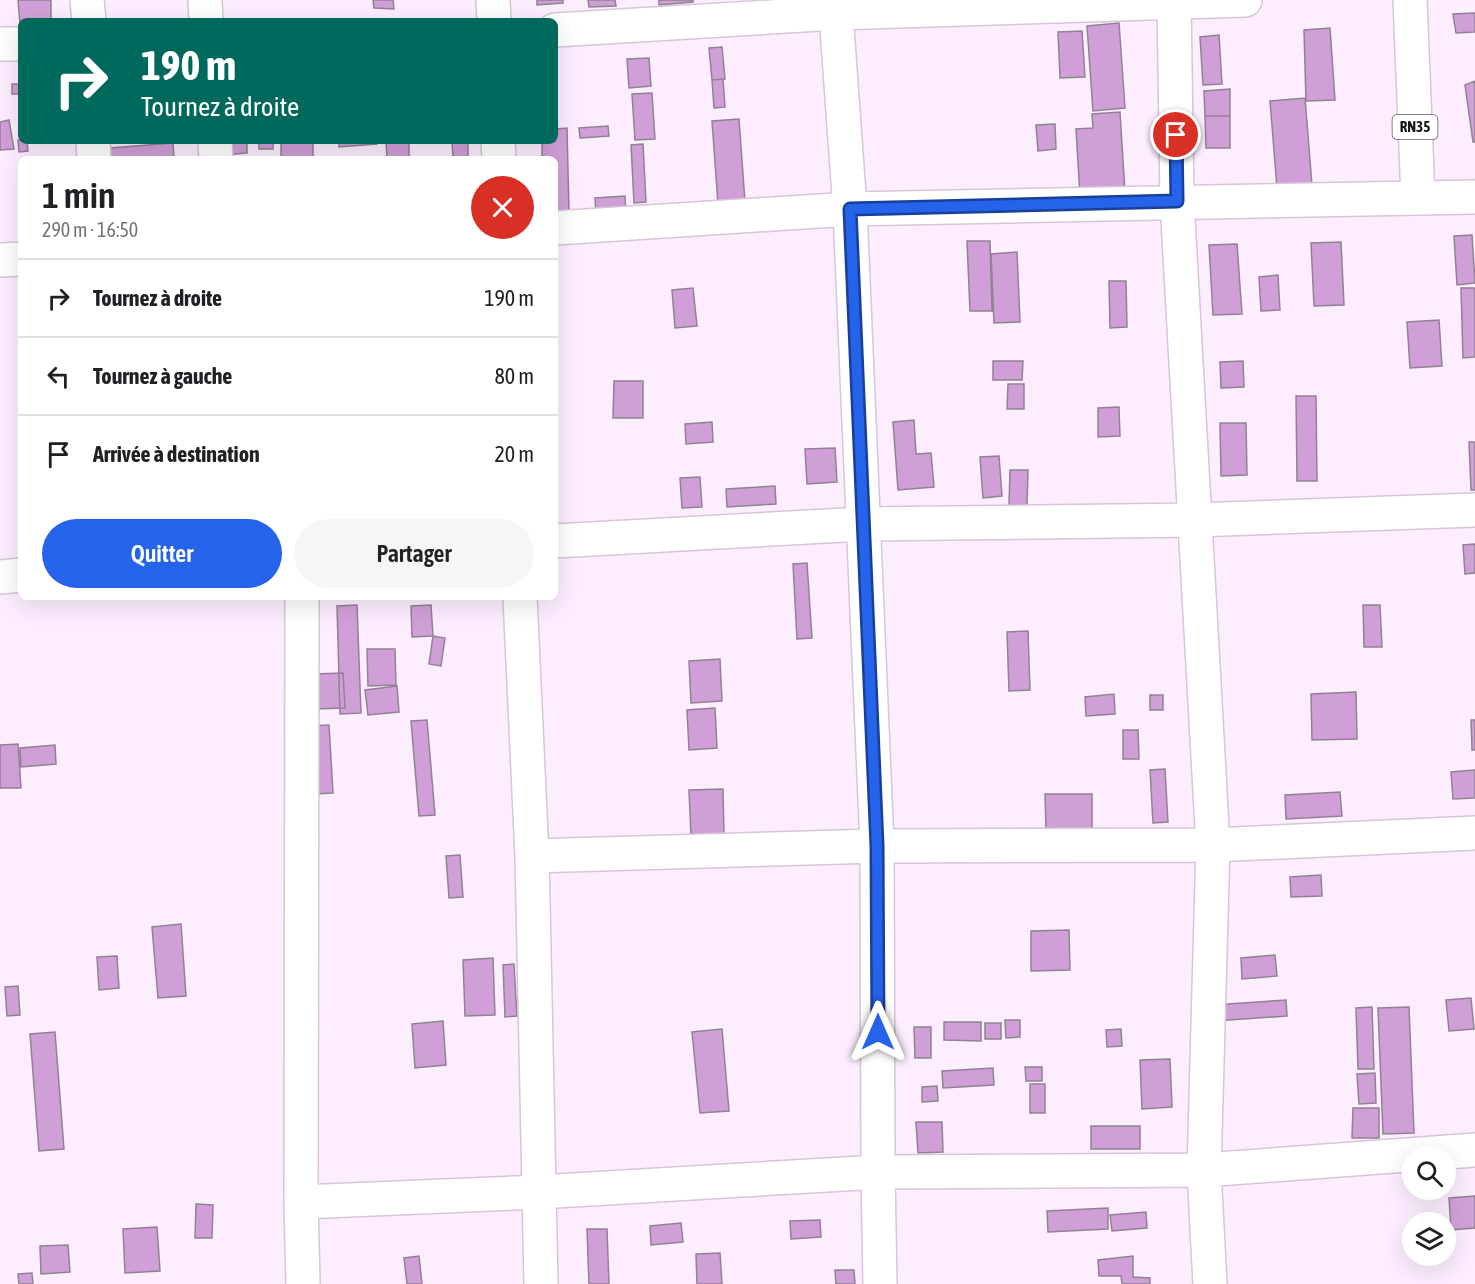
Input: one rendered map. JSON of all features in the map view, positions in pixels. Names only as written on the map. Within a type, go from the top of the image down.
[{"type":"street","points":[[87,0],[89,18]]},
{"type":"street","points":[[204,0],[206,18]]},
{"type":"street","points":[[493,0],[494,18]]},
{"type":"street","points":[[558,30],[836,6],[1245,0]]},
{"type":"street","name":"RN35","points":[[1410,0],[1418,198]]},
{"type":"street","points":[[1174,1],[1177,201],[1213,845],[1204,1170],[1209,1284]]},
{"type":"street","points":[[836,6],[850,209],[877,846],[880,1284]]},
{"type":"street","points":[[0,44],[18,44]]},
{"type":"street","points":[[558,228],[850,209],[1475,196]]},
{"type":"street","points":[[0,260],[18,259]]},
{"type":"street","points":[[558,541],[863,524],[1196,520],[1475,510]]},
{"type":"street","points":[[0,577],[18,574]]},
{"type":"street","points":[[302,600],[301,1202],[303,1284]]},
{"type":"street","points":[[520,600],[532,856],[542,1284]]},
{"type":"street","points":[[532,856],[877,846],[1213,845],[1475,833]]},
{"type":"street","points":[[301,1202],[539,1192],[878,1172],[1204,1170],[1475,1150]]},
{"type":"building","points":[[18,0],[51,0],[51,18],[19,18]]},
{"type":"building","points":[[373,0],[393,0],[394,9],[374,8]]},
{"type":"building","points":[[537,0],[563,0],[563,3],[537,5]]},
{"type":"building","points":[[588,0],[615,0],[616,6],[589,7]]},
{"type":"building","points":[[659,0],[693,0],[693,2],[659,5]]},
{"type":"building","points":[[1475,13],[1475,32],[1456,33],[1453,14]]},
{"type":"building","points":[[1119,23],[1125,108],[1093,111],[1087,26]]},
{"type":"building","points":[[1330,28],[1335,100],[1306,101],[1304,30]]},
{"type":"building","points":[[1082,31],[1085,77],[1060,78],[1058,32]]},
{"type":"building","points":[[1219,35],[1222,84],[1203,85],[1200,37]]},
{"type":"building","points":[[722,47],[725,79],[712,80],[709,48]]},
{"type":"building","points":[[649,58],[651,86],[629,88],[627,59]]},
{"type":"building","points":[[723,79],[725,107],[714,108],[712,80]]},
{"type":"building","points":[[1475,81],[1475,142],[1473,142],[1465,85]]},
{"type":"building","points":[[12,84],[18,84],[18,94],[12,94]]},
{"type":"building","points":[[1230,89],[1230,116],[1205,116],[1204,91]]},
{"type":"building","points":[[652,93],[655,139],[635,140],[632,94]]},
{"type":"building","points":[[1305,98],[1312,185],[1277,188],[1270,101]]},
{"type":"building","points":[[1120,112],[1125,193],[1080,196],[1076,129],[1093,128],[1092,114]]},
{"type":"building","points":[[1205,116],[1230,116],[1230,148],[1206,148]]},
{"type":"building","points":[[739,119],[745,202],[718,204],[712,121]]},
{"type":"building","points":[[9,120],[14,149],[0,150],[0,122]]},
{"type":"building","points":[[1055,124],[1056,149],[1038,151],[1036,125]]},
{"type":"building","points":[[608,126],[609,136],[580,138],[579,128]]},
{"type":"building","points":[[567,128],[569,212],[558,213],[558,156],[542,156],[542,144],[558,144],[558,129]]},
{"type":"building","points":[[18,144],[27,144],[28,151],[19,152]]},
{"type":"building","points":[[173,144],[174,156],[84,156],[84,150]]},
{"type":"building","points":[[247,144],[247,153],[222,155],[221,145]]},
{"type":"building","points":[[259,144],[273,144],[273,149],[259,149]]},
{"type":"building","points":[[281,144],[313,144],[313,156],[281,156]]},
{"type":"building","points":[[339,144],[377,144],[339,147]]},
{"type":"building","points":[[386,144],[409,144],[409,156],[387,156]]},
{"type":"building","points":[[452,144],[468,144],[468,156],[453,156]]},
{"type":"building","points":[[643,144],[646,202],[634,203],[631,145]]},
{"type":"building","points":[[625,196],[626,213],[596,215],[595,198]]},
{"type":"building","points":[[1472,235],[1475,283],[1457,285],[1454,236]]},
{"type":"building","points":[[967,241],[990,241],[992,311],[970,311]]},
{"type":"building","points":[[1341,242],[1344,305],[1314,306],[1311,243]]},
{"type":"building","points":[[1237,244],[1242,314],[1213,315],[1209,245]]},
{"type":"building","points":[[1017,252],[1020,322],[994,323],[991,254]]},
{"type":"building","points":[[1278,275],[1280,310],[1261,311],[1259,277]]},
{"type":"building","points":[[1109,281],[1126,281],[1127,327],[1110,328]]},
{"type":"building","points":[[693,288],[697,326],[675,328],[672,290]]},
{"type":"building","points":[[1461,288],[1475,288],[1475,357],[1463,358]]},
{"type":"building","points":[[1439,320],[1442,366],[1410,368],[1407,322]]},
{"type":"building","points":[[993,361],[1023,361],[1022,380],[993,380]]},
{"type":"building","points":[[1243,361],[1244,387],[1221,388],[1220,362]]},
{"type":"building","points":[[614,381],[643,381],[643,418],[613,418]]},
{"type":"building","points":[[1008,384],[1024,384],[1024,409],[1007,409]]},
{"type":"building","points":[[1296,396],[1316,396],[1317,481],[1297,481]]},
{"type":"building","points":[[1119,407],[1120,436],[1098,437],[1098,408]]},
{"type":"building","points":[[914,420],[916,454],[931,453],[934,487],[898,490],[893,422]]},
{"type":"building","points":[[712,422],[713,442],[686,444],[685,424]]},
{"type":"building","points":[[1220,423],[1246,423],[1247,475],[1221,476]]},
{"type":"building","points":[[1469,442],[1475,442],[1475,490],[1471,490]]},
{"type":"building","points":[[835,448],[837,482],[807,484],[805,449]]},
{"type":"building","points":[[999,456],[1002,496],[983,498],[980,457]]},
{"type":"building","points":[[1010,470],[1028,470],[1027,505],[1009,505]]},
{"type":"building","points":[[700,477],[702,507],[682,508],[680,478]]},
{"type":"building","points":[[775,486],[776,504],[727,507],[726,489]]},
{"type":"building","points":[[1475,544],[1475,573],[1465,574],[1463,545]]},
{"type":"building","points":[[807,563],[812,638],[797,639],[793,564]]},
{"type":"building","points":[[357,605],[361,713],[340,714],[337,606]]},
{"type":"building","points":[[431,605],[433,636],[412,637],[411,606]]},
{"type":"building","points":[[1363,605],[1380,605],[1382,647],[1364,647]]},
{"type":"building","points":[[1028,631],[1030,690],[1009,691],[1007,632]]},
{"type":"building","points":[[433,636],[445,638],[441,666],[429,664]]},
{"type":"building","points":[[367,649],[395,649],[396,685],[368,686]]},
{"type":"building","points":[[720,659],[722,701],[691,703],[689,661]]},
{"type":"building","points":[[343,673],[345,708],[315,709],[313,674]]},
{"type":"building","points":[[397,686],[399,712],[368,715],[365,690]]},
{"type":"building","points":[[1356,692],[1357,739],[1312,740],[1311,694]]},
{"type":"building","points":[[1114,694],[1115,714],[1086,716],[1085,697]]},
{"type":"building","points":[[1150,695],[1163,695],[1163,710],[1150,710]]},
{"type":"building","points":[[715,708],[717,748],[689,750],[687,710]]},
{"type":"building","points":[[427,720],[435,815],[419,816],[411,721]]},
{"type":"building","points":[[1471,720],[1475,720],[1475,750],[1472,750]]},
{"type":"building","points":[[329,725],[333,793],[314,794],[310,726]]},
{"type":"building","points":[[1123,730],[1138,730],[1139,759],[1123,759]]},
{"type":"building","points":[[18,744],[21,788],[0,788],[0,745]]},
{"type":"building","points":[[55,745],[56,764],[21,767],[20,748]]},
{"type":"building","points":[[1165,769],[1168,822],[1153,823],[1150,770]]},
{"type":"building","points":[[1475,770],[1475,798],[1453,799],[1451,772]]},
{"type":"building","points":[[723,789],[724,835],[691,836],[689,790]]},
{"type":"building","points":[[1340,792],[1342,816],[1286,819],[1285,795]]},
{"type":"building","points":[[1045,794],[1092,794],[1092,829],[1046,829]]},
{"type":"building","points":[[460,855],[463,897],[449,898],[446,856]]},
{"type":"building","points":[[1321,875],[1322,896],[1291,897],[1290,877]]},
{"type":"building","points":[[181,924],[186,996],[158,998],[152,927]]},
{"type":"building","points":[[1069,930],[1070,970],[1031,971],[1031,931]]},
{"type":"building","points":[[1275,955],[1277,976],[1242,979],[1241,958]]},
{"type":"building","points":[[117,956],[119,988],[99,990],[97,957]]},
{"type":"building","points":[[493,958],[495,1015],[465,1016],[463,960]]},
{"type":"building","points":[[514,964],[517,1016],[505,1017],[503,965]]},
{"type":"building","points":[[18,986],[20,1015],[7,1016],[5,987]]},
{"type":"building","points":[[1471,998],[1474,1029],[1449,1031],[1446,1000]]},
{"type":"building","points":[[1286,1000],[1287,1016],[1215,1021],[1214,1005]]},
{"type":"building","points":[[1372,1007],[1374,1069],[1358,1069],[1356,1008]]},
{"type":"building","points":[[1409,1007],[1414,1133],[1383,1134],[1378,1008]]},
{"type":"building","points":[[1005,1020],[1020,1020],[1020,1037],[1006,1038]]},
{"type":"building","points":[[443,1021],[446,1065],[415,1068],[412,1024]]},
{"type":"building","points":[[944,1022],[981,1022],[981,1041],[944,1040]]},
{"type":"building","points":[[985,1023],[1001,1023],[1001,1039],[985,1039]]},
{"type":"building","points":[[914,1027],[931,1027],[931,1058],[915,1058]]},
{"type":"building","points":[[722,1029],[729,1111],[700,1113],[692,1032]]},
{"type":"building","points":[[1121,1029],[1122,1046],[1107,1047],[1106,1030]]},
{"type":"building","points":[[55,1032],[64,1149],[39,1151],[30,1034]]},
{"type":"building","points":[[1170,1059],[1172,1107],[1142,1109],[1140,1060]]},
{"type":"building","points":[[1025,1067],[1042,1067],[1042,1081],[1026,1081]]},
{"type":"building","points":[[993,1068],[994,1085],[943,1088],[942,1071]]},
{"type":"building","points":[[1375,1073],[1376,1103],[1359,1104],[1357,1074]]},
{"type":"building","points":[[1030,1084],[1045,1084],[1045,1113],[1030,1113]]},
{"type":"building","points":[[937,1086],[938,1101],[922,1102],[922,1087]]},
{"type":"building","points":[[1353,1108],[1379,1108],[1379,1138],[1352,1138]]},
{"type":"building","points":[[916,1122],[942,1122],[943,1152],[918,1153]]},
{"type":"building","points":[[1091,1126],[1140,1126],[1140,1149],[1091,1149]]},
{"type":"building","points":[[1475,1196],[1475,1228],[1456,1230],[1456,1212],[1450,1212],[1449,1200],[1456,1200],[1456,1197]]},
{"type":"building","points":[[196,1204],[213,1205],[212,1238],[195,1238]]},
{"type":"building","points":[[1108,1208],[1108,1229],[1048,1232],[1047,1211]]},
{"type":"building","points":[[1146,1212],[1147,1228],[1112,1231],[1110,1215]]},
{"type":"building","points":[[820,1220],[821,1237],[791,1239],[790,1221]]},
{"type":"building","points":[[681,1223],[683,1242],[651,1245],[650,1226]]},
{"type":"building","points":[[157,1227],[160,1271],[125,1273],[123,1229]]},
{"type":"building","points":[[587,1229],[607,1229],[609,1284],[589,1284]]},
{"type":"building","points":[[68,1245],[70,1272],[41,1274],[40,1246]]},
{"type":"building","points":[[720,1253],[722,1284],[697,1284],[696,1254]]},
{"type":"building","points":[[419,1256],[422,1284],[407,1284],[404,1258]]},
{"type":"building","points":[[1133,1256],[1133,1277],[1150,1278],[1150,1284],[1122,1284],[1121,1276],[1099,1276],[1098,1260]]},
{"type":"building","points":[[835,1270],[854,1270],[855,1284],[836,1284]]},
{"type":"building","points":[[32,1273],[33,1284],[19,1284],[18,1274]]},
{"type":"route","points":[[878,1032],[877,846],[850,209],[1177,201],[1176,135]]}]
